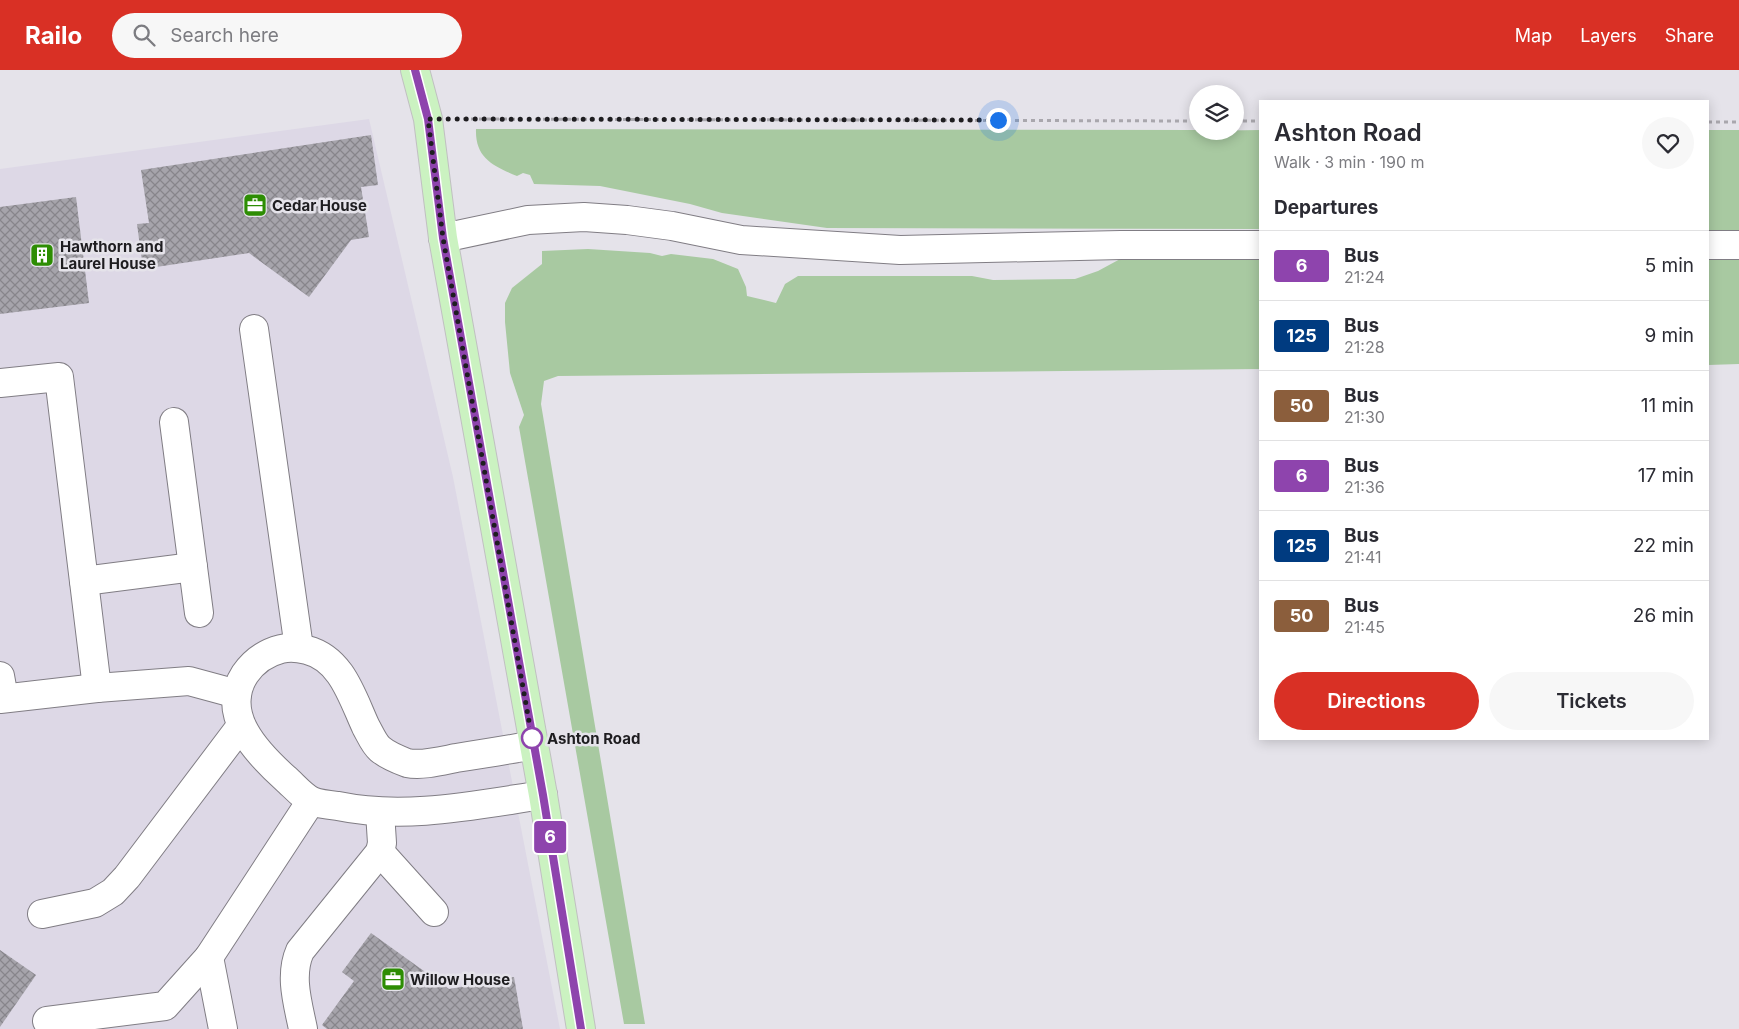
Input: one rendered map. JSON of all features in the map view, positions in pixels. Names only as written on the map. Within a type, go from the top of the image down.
[{"type":"main road","points":[[415,70],[428,119],[443,238],[543,795],[581,1029]]},
{"type":"lane","points":[[443,238],[528,220],[584,217],[672,226],[740,240],[900,250],[1121,244],[1259,245]]},
{"type":"lane","points":[[1709,245],[1739,245]]},
{"type":"lane","points":[[254,329],[299,648]]},
{"type":"lane","points":[[0,383],[59,377],[97,688]]},
{"type":"lane","points":[[174,422],[199,613]]},
{"type":"lane","points":[[84,581],[193,567]]},
{"type":"lane","points":[[534,745],[427,763],[408,763],[380,749],[370,736],[340,673],[330,661],[317,653],[299,648],[283,648],[266,654],[251,666],[241,681],[237,694],[237,715],[241,726],[254,745],[282,775],[311,801],[362,811],[411,813],[543,795]]},
{"type":"lane","points":[[1,691],[97,688],[189,681],[237,694]]},
{"type":"lane","points":[[42,914],[95,903],[113,892],[127,877],[241,726]]},
{"type":"lane","points":[[47,1021],[165,1006],[209,957],[311,801]]},
{"type":"lane","points":[[303,1029],[295,982],[295,962],[300,951],[380,852],[382,843],[380,812]]},
{"type":"lane","points":[[380,852],[434,912]]},
{"type":"lane","points":[[209,957],[223,1029]]},
{"type":"path","points":[[428,119],[1189,121]]},
{"type":"path","points":[[1244,121],[1259,121]]},
{"type":"path","points":[[1709,122],[1739,122]]},
{"type":"shaded area","points":[[369,119],[453,477],[560,1029],[0,1029],[0,169]]},
{"type":"green space","points":[[476,129],[1189,130],[1189,140],[1244,140],[1244,130],[1259,130],[1259,229],[827,228],[722,213],[690,204],[600,186],[534,184],[530,175],[523,173],[517,176],[500,169],[487,160],[476,139]]},
{"type":"green space","points":[[1709,130],[1739,130],[1739,231],[1709,231]]},
{"type":"green space","points":[[588,249],[650,253],[662,256],[671,254],[713,259],[738,269],[746,287],[747,296],[776,303],[785,284],[798,276],[972,276],[993,280],[1075,279],[1098,271],[1122,258],[1259,258],[1259,369],[558,376],[544,381],[541,404],[645,1024],[624,1024],[519,427],[524,415],[510,373],[505,303],[512,288],[542,264],[542,251]]},
{"type":"green space","points":[[1709,260],[1739,260],[1739,364],[1709,365]]},
{"type":"building","name":"Cedar House","points":[[371,135],[378,185],[361,187],[369,237],[351,240],[309,297],[249,253],[143,269],[137,224],[149,223],[141,170]]},
{"type":"building","name":"Hawthorn and Laurel House","points":[[76,197],[89,303],[0,314],[0,207]]},
{"type":"building","name":"Willow House","points":[[371,933],[449,989],[514,977],[523,1029],[327,1029],[322,1025],[354,981],[342,972]]},
{"type":"building","points":[[0,950],[36,975],[0,1027]]},
{"type":"bus line","name":"6","points":[[415,70],[428,119],[443,238],[543,795],[581,1029]]},
{"type":"place","name":"Cedar House","points":[[255,205]]},
{"type":"place","name":"Hawthorn and Laurel House","points":[[42,255]]},
{"type":"place","name":"Ashton Road","points":[[532,738]]},
{"type":"place","name":"Willow House","points":[[393,979]]},
{"type":"route","points":[[532,738],[443,238],[428,119],[998,120]]}]
